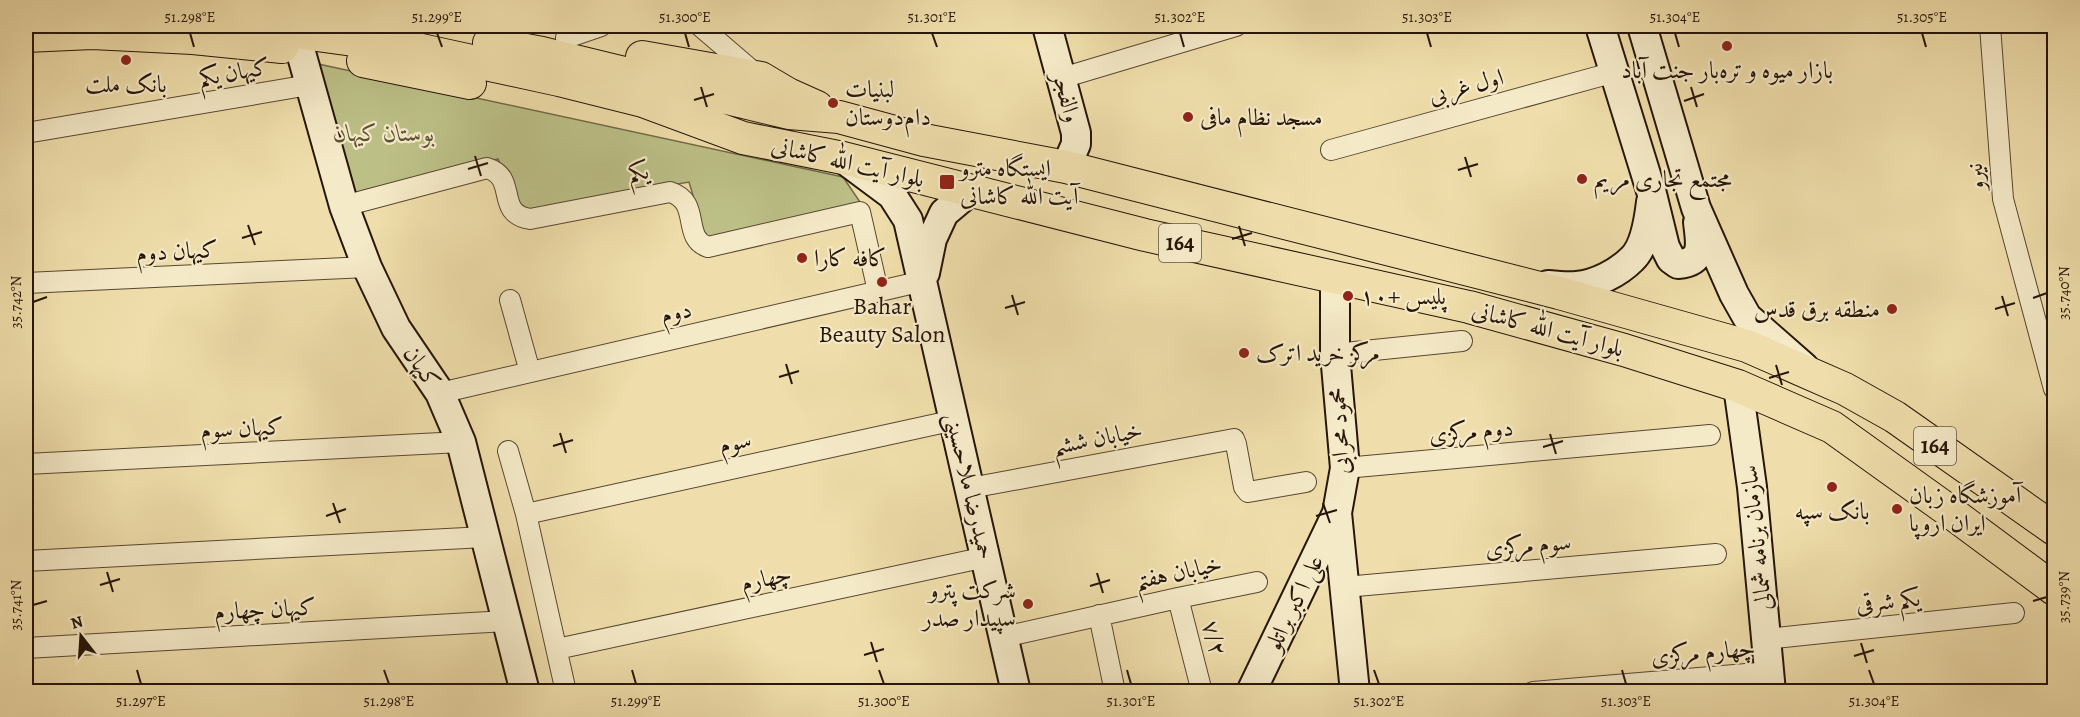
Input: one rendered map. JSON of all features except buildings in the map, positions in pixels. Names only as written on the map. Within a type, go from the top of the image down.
[{"type":"main road","name":"بلوار آیت الله کاشانی","points":[[252,26],[412,48],[559,80],[643,101],[743,138],[843,158],[969,192],[1145,235],[1469,307],[1624,350],[1738,386],[1832,427],[1945,508],[2041,571],[2055,589]]},
{"type":"main road","name":"بلوار آیت الله کاشانی","points":[[405,26],[542,53],[789,113],[839,117],[924,140],[1066,167],[1493,276],[1737,343],[1845,388],[1895,417],[2055,529]]},
{"type":"main road","points":[[507,26],[661,62],[761,78],[788,94],[839,117]]},
{"type":"main road","points":[[26,36],[92,33],[194,38],[300,49],[743,138]]},
{"type":"street","points":[[566,38],[601,26]]},
{"type":"street","points":[[700,26],[761,78]]},
{"type":"street","name":"والفجر","points":[[1047,26],[1076,133],[1076,144],[1066,167]]},
{"type":"street","points":[[1062,78],[1236,26]]},
{"type":"street","points":[[1600,26],[1652,194],[1665,248],[1671,259],[1678,264],[1688,263],[1696,258],[1701,247],[1696,208]]},
{"type":"street","points":[[1642,26],[1696,208],[1734,294],[1747,316],[1810,372]]},
{"type":"street","name":"نیرو","points":[[1990,26],[2002,199],[2055,389]]},
{"type":"street","name":"کیهان","points":[[300,49],[344,207],[366,267],[396,328],[440,393],[461,442],[525,692]]},
{"type":"street","name":"اول غربی","points":[[1331,150],[1615,72]]},
{"type":"street","name":"کیهان یکم","points":[[26,133],[309,85]]},
{"type":"street","name":"حمیدرضا ملاحسینی","points":[[843,158],[892,195],[908,219],[1016,692]]},
{"type":"street","name":"یکم","points":[[344,207],[487,168],[498,171],[503,179],[511,210],[519,217],[530,219],[670,192],[681,195],[687,204],[695,237],[700,244],[708,247],[860,212],[878,291]]},
{"type":"street","points":[[923,281],[932,239],[944,213],[969,192]]},
{"type":"street","points":[[1493,276],[1545,285],[1576,286],[1601,280],[1633,258],[1650,216],[1652,194]]},
{"type":"street","name":"کیهان دوم","points":[[26,283],[366,267]]},
{"type":"street","name":"محمود محرابی","points":[[1335,278],[1335,354],[1345,468],[1337,513],[1355,692]]},
{"type":"street","name":"دوم","points":[[440,393],[923,281]]},
{"type":"street","points":[[510,300],[530,372]]},
{"type":"street","points":[[1335,354],[1462,341]]},
{"type":"street","name":"سازمان برنامه شمالی","points":[[1738,386],[1752,487],[1770,682]]},
{"type":"street","name":"سوم","points":[[526,514],[955,420]]},
{"type":"street","name":"دوم مرکزی","points":[[1345,468],[1710,435]]},
{"type":"street","name":"خیابان ششم","points":[[970,488],[1234,439],[1244,487],[1248,492],[1306,482]]},
{"type":"street","name":"کیهان سوم","points":[[26,464],[461,442]]},
{"type":"street","points":[[508,451],[526,514],[566,692]]},
{"type":"street","name":"علی اکبر براتلو","points":[[1251,692],[1337,513]]},
{"type":"street","points":[[26,561],[486,537]]},
{"type":"street","name":"سوم مرکزی","points":[[1345,587],[1716,554]]},
{"type":"street","name":"چهارم","points":[[557,649],[986,557]]},
{"type":"street","name":"خیابان هفتم","points":[[1004,637],[1257,582]]},
{"type":"street","name":"۷/۲","points":[[1178,598],[1202,692]]},
{"type":"street","name":"یکم شرقی","points":[[1766,639],[2014,613]]},
{"type":"street","points":[[1099,615],[1115,692]]},
{"type":"street","name":"کیهان چهارم","points":[[26,648],[507,621]]},
{"type":"street","name":"چهارم مرکزی","points":[[1533,692],[1770,682]]},
{"type":"green space","name":"بوستان کیهان","points":[[309,62],[843,177],[862,205],[706,239],[689,182],[520,211],[498,159],[347,199]]},
{"type":"place","name":"بازار میوه و تره‌بار جنت آباد","points":[[1727,46]]},
{"type":"place","name":"بانک ملت","points":[[126,60]]},
{"type":"place","name":"لبنیات دام‌دوستان","points":[[833,103]]},
{"type":"place","name":"مسجد نظام مافی","points":[[1188,117]]},
{"type":"place","name":"مجتمع تجاری مریم","points":[[1582,179]]},
{"type":"place","name":"ایستگاه مترو آیت الله کاشانی","points":[[947,182]]},
{"type":"place","name":"کافه کارا","points":[[802,258]]},
{"type":"place","name":"Bahar Beauty Salon","points":[[882,282]]},
{"type":"place","name":"پلیس +۱۰","points":[[1348,296]]},
{"type":"place","name":"منطقه برق قدس","points":[[1892,309]]},
{"type":"place","name":"مرکز خرید اترک","points":[[1244,353]]},
{"type":"place","name":"بانک سپه","points":[[1832,487]]},
{"type":"place","name":"آموزشگاه زبان ایران اروپا","points":[[1897,509]]},
{"type":"place","name":"شرکت پترو سپیدار صدر","points":[[1028,604]]}]
